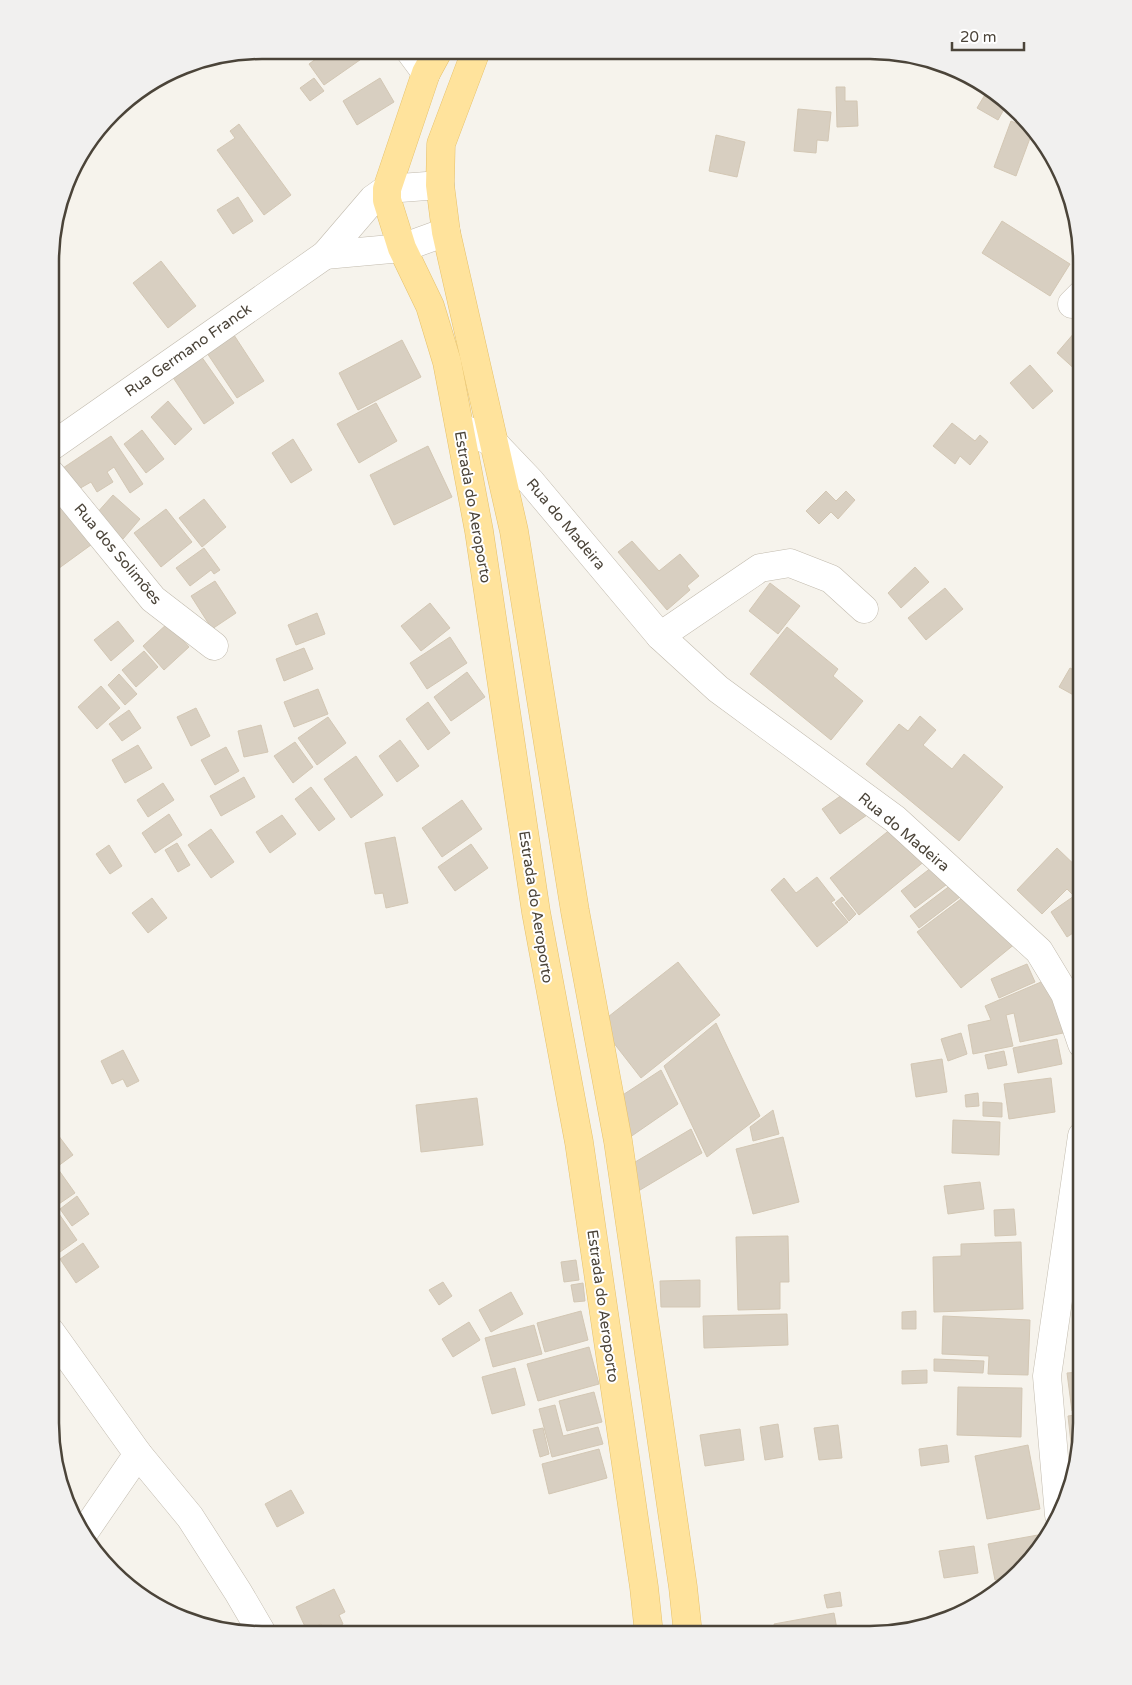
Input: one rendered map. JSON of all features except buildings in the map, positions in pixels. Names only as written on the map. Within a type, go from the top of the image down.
[{"type":"main road","points":[[446,232],[440,185],[441,144],[473,59]]},
{"type":"main road","points":[[387,189],[432,62]]},
{"type":"main road","name":"Estrada do Aeroporto","points":[[387,189],[386,200],[402,248],[430,306],[447,362],[479,531],[536,912],[579,1142],[648,1626]]},
{"type":"main road","name":"Estrada do Aeroporto","points":[[446,232],[514,531],[575,911],[618,1141],[687,1626]]},
{"type":"street","points":[[387,189],[440,185]]},
{"type":"street","name":"Rua Germano Franck","points":[[59,438],[325,255],[373,199],[387,189]]},
{"type":"street","name":"Rua Germano Franck","points":[[325,255],[402,248],[446,232]]},
{"type":"street","name":"Rua do Madeira","points":[[460,428],[494,443],[530,482],[660,636],[718,689],[895,819],[1038,951],[1065,994],[1073,1018]]},
{"type":"street","name":"Rua dos Solimões","points":[[59,483],[153,599],[214,646]]},
{"type":"street","points":[[660,636],[760,568],[790,563],[831,579],[864,609]]},
{"type":"street","points":[[1058,1501],[1047,1376],[1073,1198]]},
{"type":"street","points":[[59,1344],[138,1454],[190,1517],[258,1626]]},
{"type":"street","points":[[88,1527],[138,1454]]}]
